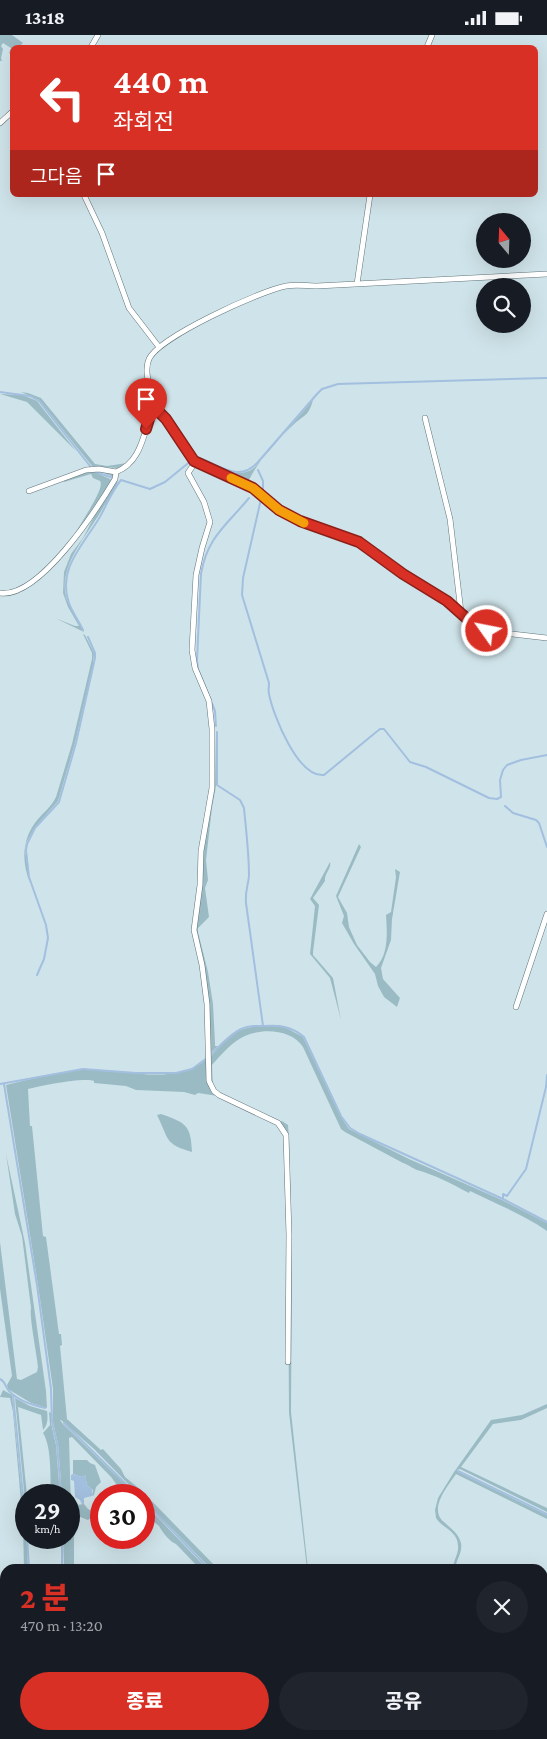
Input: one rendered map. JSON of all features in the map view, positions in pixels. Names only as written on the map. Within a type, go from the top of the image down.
[{"type":"street","points":[[0,123],[10,114]]},
{"type":"street","points":[[85,197],[102,233],[129,308],[159,347]]},
{"type":"street","points":[[357,284],[370,197]]},
{"type":"street","points":[[29,491],[86,470],[99,469],[116,472],[126,466],[137,455],[152,409],[149,359],[159,347],[195,324],[248,299],[286,286],[547,274]]},
{"type":"street","points":[[152,409],[158,411],[166,419],[194,461],[253,488],[279,510],[300,521],[359,542],[393,567],[439,596],[461,612],[474,625],[487,631],[547,637]]},
{"type":"street","points":[[425,418],[450,519],[461,612]]},
{"type":"street","points":[[194,461],[188,473],[204,502],[210,522],[196,575],[192,650],[195,667],[209,701],[212,729],[212,788],[201,851],[200,885],[194,930],[202,965],[207,1004],[208,1072],[210,1085],[214,1091],[278,1123],[286,1135],[288,1362]]},
{"type":"street","points":[[0,593],[11,593],[24,587],[38,577],[52,563],[74,540],[115,479],[116,472]]},
{"type":"street","points":[[516,1007],[547,914]]},
{"type":"shaded area","points":[[0,35],[12,35],[23,43],[21,45],[10,45],[10,47],[3,43],[1,46],[3,49],[2,61],[0,61]]},
{"type":"shaded area","points":[[21,392],[41,398],[95,464],[107,466],[127,463],[117,468],[92,466],[39,400]]},
{"type":"shaded area","points":[[0,394],[23,395],[37,401],[76,451],[27,402]]},
{"type":"shaded area","points":[[313,400],[307,413],[282,436]]},
{"type":"shaded area","points":[[196,458],[235,473],[249,471],[262,459],[247,484],[196,460]]},
{"type":"shaded area","points":[[102,471],[114,475],[114,477],[101,472],[95,472],[112,480],[74,536],[101,485],[100,481],[93,478],[91,474],[64,482],[64,480],[88,472]]},
{"type":"shaded area","points":[[118,480],[112,493],[76,550],[66,573],[66,597],[84,632],[55,618],[79,626],[68,607],[63,593],[64,572],[71,554],[83,538],[104,498]]},
{"type":"shaded area","points":[[83,634],[94,653],[93,665],[75,743],[58,801],[35,827],[26,843],[25,850],[30,883],[24,858],[25,849],[26,842],[33,826],[56,797],[72,744],[92,659],[92,653]]},
{"type":"shaded area","points":[[213,731],[215,732],[216,786],[206,860],[208,880],[205,888],[209,917],[198,928],[213,1004],[215,1046],[218,1046],[209,1054],[208,1004],[195,935],[208,816]]},
{"type":"shaded area","points":[[359,844],[361,847],[338,897],[347,913],[349,927],[357,945],[376,967],[385,949],[387,935],[386,915],[391,912],[396,877],[395,869],[400,872],[392,919],[391,940],[381,968],[383,979],[400,998],[397,1007],[384,997],[378,986],[375,974],[342,923],[344,916],[336,896]]},
{"type":"shaded area","points":[[330,862],[325,881],[313,898],[319,905],[313,955],[333,978],[341,1020],[330,978],[310,954],[315,906],[310,899]]},
{"type":"shaded area","points":[[254,1026],[283,1026],[303,1037],[341,1117],[349,1129],[547,1223],[547,1231],[519,1214],[470,1191],[469,1193],[437,1177],[415,1169],[341,1129],[303,1047],[290,1036],[265,1031],[241,1038],[225,1050],[212,1065],[213,1087],[211,1084],[209,1058],[221,1045],[241,1030]]},
{"type":"shaded area","points":[[207,1059],[207,1072],[218,1096],[198,1093],[195,1095],[184,1092],[136,1090],[126,1086],[94,1083],[94,1081],[89,1080],[62,1082],[28,1089],[30,1126],[32,1126],[43,1236],[46,1237],[59,1334],[61,1334],[62,1345],[60,1346],[67,1419],[101,1450],[103,1449],[121,1469],[125,1477],[134,1484],[128,1484],[94,1449],[60,1420],[125,1484],[116,1484],[72,1437],[69,1438],[70,1484],[61,1484],[58,1444],[53,1422],[53,1389],[6,1085],[53,1074],[81,1070],[146,1074],[178,1073],[193,1068]]},
{"type":"shaded area","points":[[161,1114],[186,1126],[190,1136],[192,1152],[176,1146],[168,1140],[157,1115]]},
{"type":"shaded area","points":[[282,1121],[288,1125],[289,1138],[292,1265],[291,1412],[307,1564],[289,1413],[287,1135],[279,1122]]},
{"type":"shaded area","points":[[6,1154],[25,1243],[47,1408],[31,1403],[8,1389],[7,1385],[12,1376],[0,1289],[0,1242],[17,1379],[21,1380],[37,1372],[38,1367],[22,1236],[15,1214]]},
{"type":"shaded area","points":[[3,1390],[12,1395],[21,1484],[19,1484],[10,1398],[0,1397]]},
{"type":"shaded area","points":[[15,1398],[30,1406],[47,1411],[47,1424],[43,1430],[41,1415],[18,1407],[26,1484],[23,1484]]},
{"type":"shaded area","points":[[547,1404],[547,1408],[521,1420],[493,1424],[461,1467],[547,1508],[547,1512],[460,1469],[457,1470],[547,1515],[547,1519],[456,1474],[444,1491],[438,1511],[440,1517],[460,1539],[460,1553],[456,1564],[454,1564],[458,1549],[457,1541],[453,1533],[436,1518],[435,1510],[438,1498],[454,1472],[491,1420],[522,1415]]},
{"type":"shaded area","points":[[49,1412],[51,1413],[51,1423],[56,1445],[59,1484],[51,1484],[48,1446],[43,1433],[50,1425]]},
{"type":"shaded area","points":[[73,1460],[87,1460],[95,1465],[101,1482],[99,1484],[90,1484],[90,1488],[87,1485],[85,1475],[82,1477],[73,1474]]},
{"type":"shaded area","points":[[85,1474],[87,1485],[90,1487],[90,1496],[84,1498],[84,1504],[80,1500],[80,1484],[74,1484],[74,1481],[71,1480],[71,1475],[82,1477]]},
{"type":"shaded area","points":[[84,1504],[90,1510],[90,1519],[88,1520],[80,1517],[80,1505]]},
{"type":"shaded area","points":[[155,1504],[213,1564],[206,1564],[155,1511]]},
{"type":"shaded area","points":[[155,1515],[202,1564],[195,1564],[166,1536],[155,1523]]},
{"type":"shaded area","points":[[24,1549],[27,1549],[28,1564],[24,1564]]},
{"type":"shaded area","points":[[63,1549],[74,1549],[74,1564],[64,1564]]},
{"type":"waterway","points":[[196,457],[236,472],[251,468],[322,389],[338,384],[547,378]]},
{"type":"waterway","points":[[0,392],[30,396],[39,401],[90,466]]},
{"type":"waterway","points":[[83,630],[69,603],[66,580],[73,559],[98,520],[114,489],[121,480],[150,489],[165,482],[192,460]]},
{"type":"waterway","points":[[258,470],[263,481],[263,495]]},
{"type":"waterway","points":[[96,472],[113,478]]},
{"type":"waterway","points":[[216,726],[215,711],[198,669],[197,660],[201,574],[204,561],[213,541],[249,498]]},
{"type":"waterway","points":[[261,499],[243,578],[242,595],[269,683],[271,704],[288,743],[305,767],[314,773],[324,775],[380,729],[384,729],[410,762],[426,767],[489,798],[497,799],[501,797],[500,780],[503,770],[507,765],[547,755]]},
{"type":"waterway","points":[[37,975],[44,959],[48,938],[46,925],[29,877],[26,850],[35,828],[59,802],[76,743],[95,658],[95,653],[88,637]]},
{"type":"waterway","points":[[217,732],[217,785],[240,800],[244,808],[249,867],[246,903],[263,1026]]},
{"type":"waterway","points":[[505,806],[513,813],[536,820],[539,823],[547,847]]},
{"type":"waterway","points":[[211,1054],[233,1034],[246,1027],[275,1026],[285,1027],[294,1031],[304,1037],[341,1116],[350,1128],[503,1199],[547,1222]]},
{"type":"waterway","points":[[0,1084],[83,1069],[136,1073],[176,1073],[192,1069],[207,1058]]},
{"type":"waterway","points":[[503,1198],[503,1194],[507,1196],[526,1169],[546,1087],[547,1075]]},
{"type":"waterway","points":[[4,1084],[37,1285],[51,1389],[52,1422],[57,1444],[60,1484]]},
{"type":"waterway","points":[[0,1379],[9,1391],[21,1400],[45,1408]]},
{"type":"waterway","points":[[13,1395],[22,1484]]},
{"type":"waterway","points":[[64,1423],[126,1484]]},
{"type":"waterway","points":[[458,1471],[547,1514]]},
{"type":"waterway","points":[[155,1513],[204,1564]]},
{"type":"waterway","points":[[28,1549],[29,1564]]},
{"type":"waterway","points":[[62,1549],[62,1564]]},
{"type":"slow traffic","points":[[231,478],[253,488],[279,510],[304,523]]},
{"type":"route","points":[[146,429],[152,409],[158,411],[166,419],[194,461],[253,488],[279,510],[310,526],[359,542],[403,574],[447,601],[474,625],[487,631]]}]
